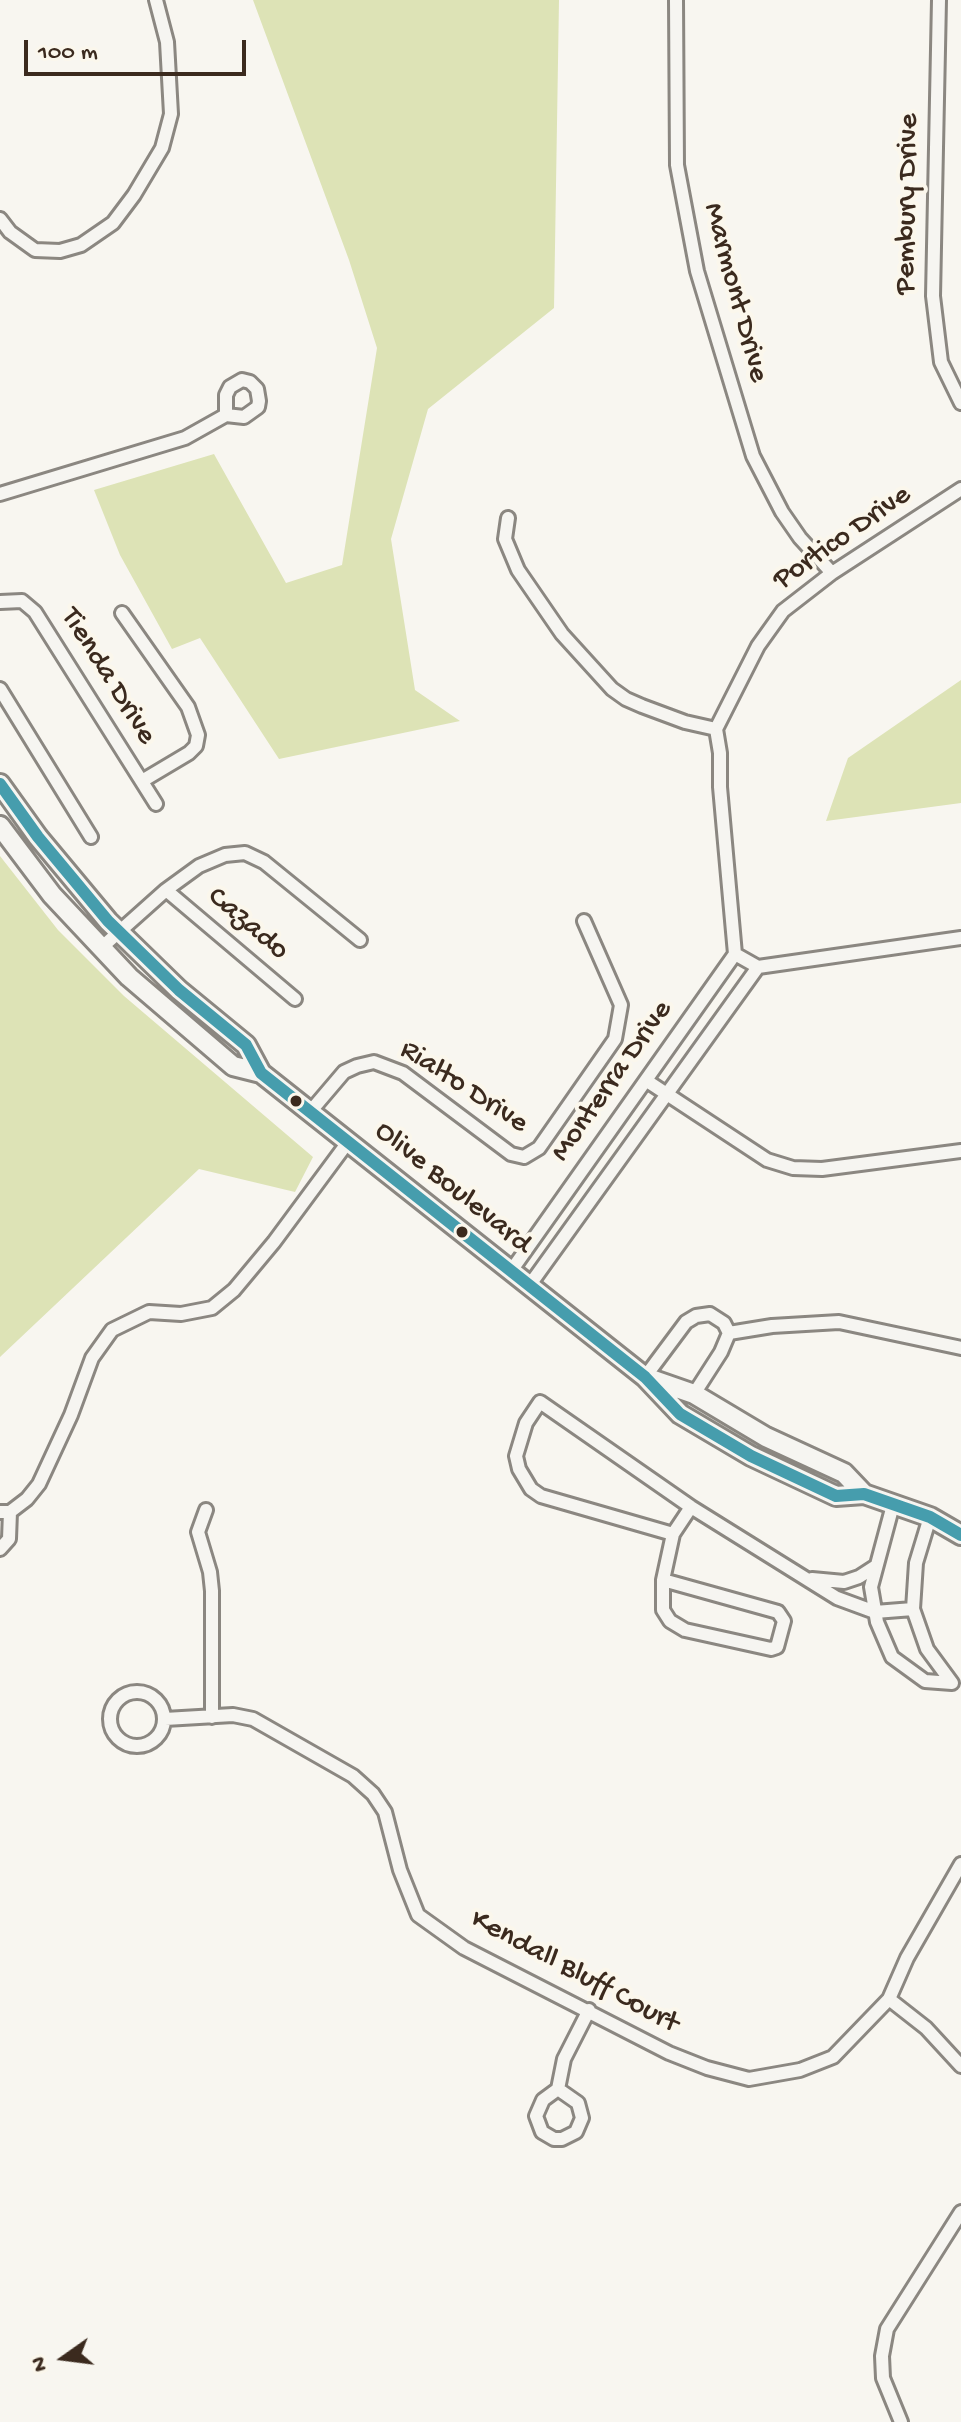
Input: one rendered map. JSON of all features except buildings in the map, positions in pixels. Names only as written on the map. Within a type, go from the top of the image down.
[{"type":"main road","name":"Olive Boulevard","points":[[0,784],[71,879],[119,932],[179,990],[246,1045],[261,1073],[645,1377],[680,1414],[751,1456],[836,1496],[864,1494],[956,1528]]},
{"type":"main road","name":"Olive Boulevard","points":[[0,826],[52,895],[101,948],[164,1008],[233,1066],[261,1073]]},
{"type":"main road","name":"Olive Boulevard","points":[[645,1377],[694,1394],[766,1437],[844,1473],[864,1494]]},
{"type":"street","points":[[0,219],[10,232],[35,250],[60,251],[81,245],[113,223],[134,195],[162,148],[171,114],[167,42],[156,0]]},
{"type":"street","name":"Marmont Drive","points":[[676,0],[677,165],[697,271],[753,456],[782,512],[800,538],[832,573]]},
{"type":"street","name":"Pembury Drive","points":[[939,0],[933,296],[941,362],[961,403]]},
{"type":"street","points":[[0,494],[185,438],[226,415]]},
{"type":"street","name":"Portico Drive","points":[[716,729],[758,646],[783,611],[832,573],[961,489]]},
{"type":"street","points":[[508,518],[505,539],[518,570],[562,634],[612,689],[642,706],[685,722],[716,729],[735,954],[758,967],[961,938]]},
{"type":"street","name":"Tienda Drive","points":[[0,602],[22,601],[35,612],[156,804]]},
{"type":"street","points":[[122,613],[188,707],[198,735],[196,746],[189,753],[142,781]]},
{"type":"street","points":[[0,689],[91,837]]},
{"type":"street","points":[[101,948],[166,890],[199,866],[225,855],[245,853],[264,862],[360,940]]},
{"type":"street","name":"Cazado","points":[[166,890],[295,999]]},
{"type":"street","name":"Rialto Drive","points":[[310,1112],[344,1072],[374,1062],[403,1073],[511,1154],[524,1157],[539,1148],[615,1039],[621,1005],[584,921]]},
{"type":"street","name":"Monterra Drive","points":[[511,1271],[735,954]]},
{"type":"street","name":"Monterra Drive","points":[[529,1286],[758,967]]},
{"type":"street","points":[[647,1081],[767,1160],[793,1168],[822,1169],[961,1151]]},
{"type":"street","points":[[0,1549],[9,1539],[5,1512],[27,1499],[39,1484],[71,1415],[92,1358],[112,1330],[149,1312],[181,1314],[212,1308],[234,1290],[348,1142]]},
{"type":"street","points":[[645,1377],[686,1322],[696,1316],[710,1314],[724,1323],[729,1333],[726,1344],[694,1394]]},
{"type":"street","points":[[729,1333],[772,1326],[839,1322],[961,1348]]},
{"type":"street","points":[[673,1534],[541,1496],[531,1489],[519,1469],[516,1456],[520,1437],[540,1402],[691,1507],[837,1598],[875,1612],[913,1609]]},
{"type":"street","points":[[893,1505],[871,1587],[882,1639],[892,1657],[925,1681],[956,1686]]},
{"type":"street","points":[[663,1580],[778,1612],[784,1621],[777,1647],[771,1649],[685,1630],[670,1621],[663,1610],[663,1580],[673,1534],[691,1507]]},
{"type":"street","points":[[206,1510],[198,1532],[210,1572],[212,1591],[212,1717]]},
{"type":"street","points":[[930,1517],[916,1563],[913,1609],[927,1649],[956,1686]]},
{"type":"street","points":[[808,1579],[844,1582],[876,1566]]},
{"type":"street","points":[[131,1692],[147,1694],[156,1700],[165,1719],[158,1737],[137,1746],[116,1737],[109,1715],[117,1700],[131,1692]]},
{"type":"street","name":"Kendall Bluff Court","points":[[165,1719],[233,1715],[253,1719],[353,1776],[373,1794],[385,1812],[400,1870],[418,1915],[464,1948],[669,2053],[707,2068],[749,2079],[800,2070],[833,2057],[889,1999],[907,1958],[961,1864]]},
{"type":"street","points":[[889,1999],[926,2028],[961,2066]]},
{"type":"street","points":[[558,2089],[564,2059],[589,2010]]},
{"type":"street","points":[[901,2422],[883,2378],[882,2356],[887,2329],[961,2212]]},
{"type":"green space","points":[[253,0],[559,0],[554,308],[428,409],[391,539],[415,690],[460,721],[279,759],[200,638],[172,649],[120,555],[94,490],[214,454],[286,583],[342,565],[377,348],[349,260]]},
{"type":"green space","points":[[961,680],[961,803],[826,821],[848,758]]},
{"type":"green space","points":[[0,856],[58,930],[124,996],[313,1157],[295,1192],[199,1169],[0,1357]]},
{"type":"transit line","points":[[0,784],[38,837],[108,921],[179,990],[246,1045],[261,1073],[645,1377],[680,1414],[751,1456],[836,1496],[864,1494],[930,1517],[961,1535]]}]
